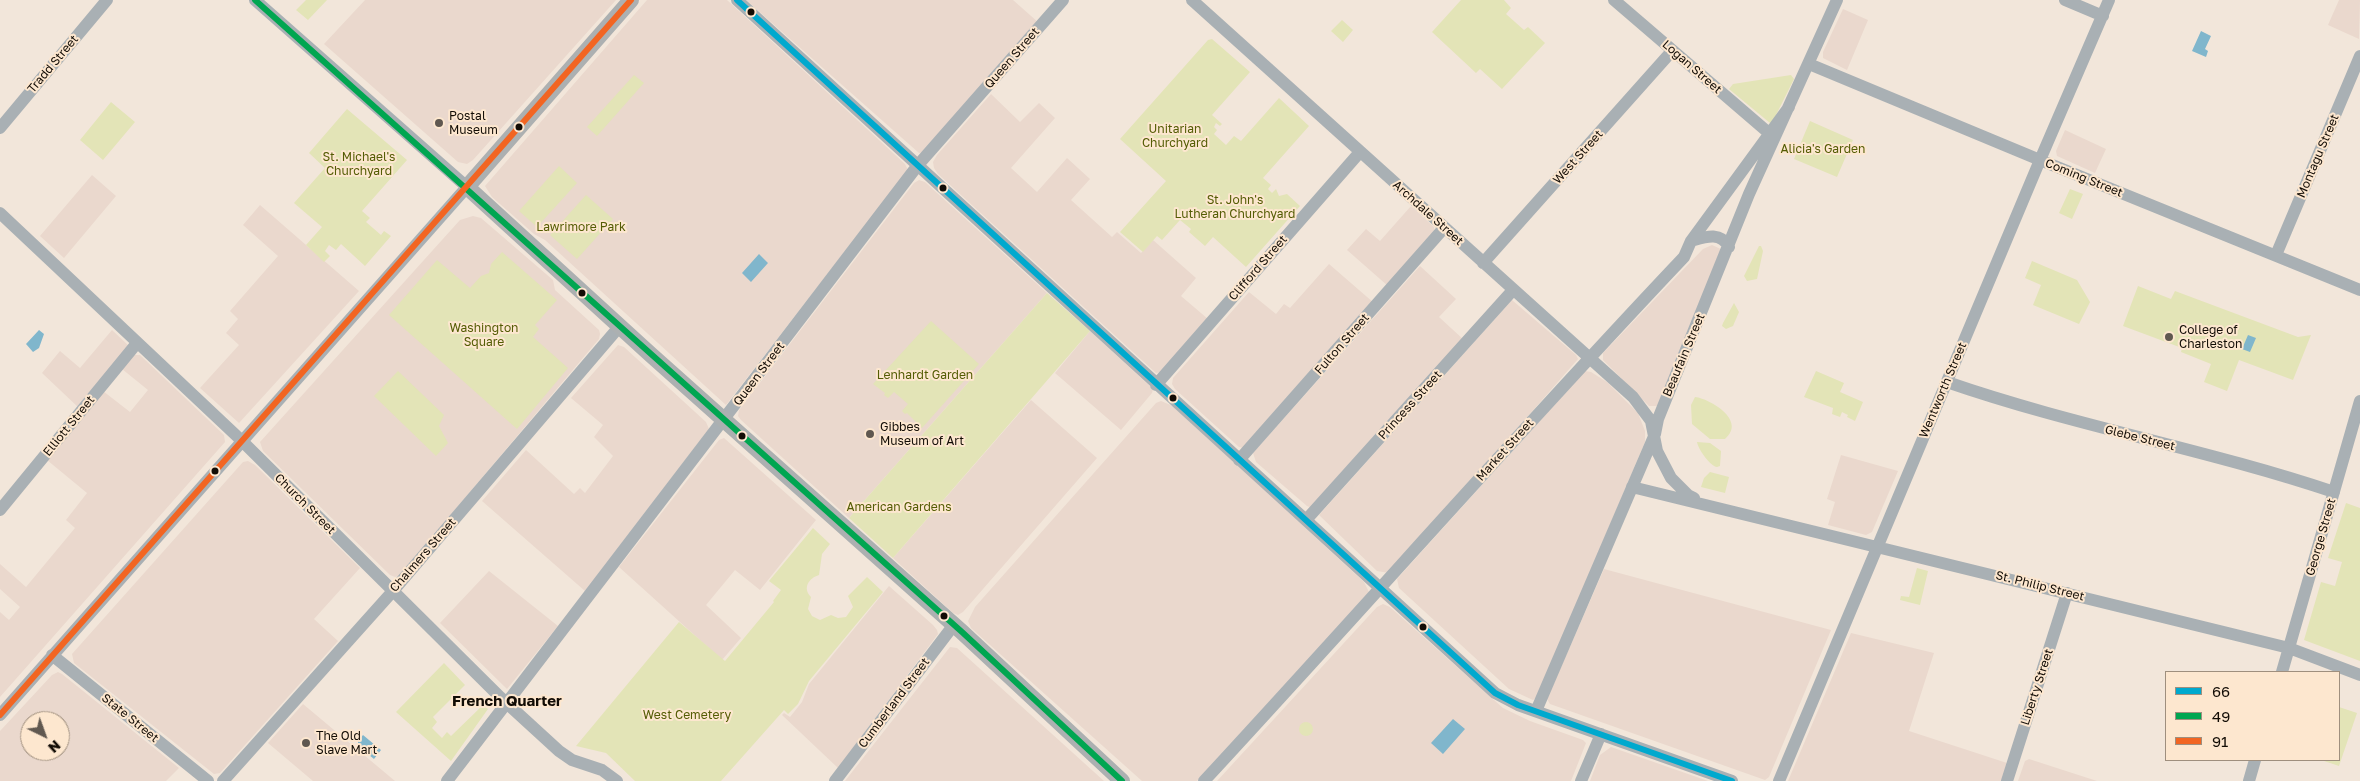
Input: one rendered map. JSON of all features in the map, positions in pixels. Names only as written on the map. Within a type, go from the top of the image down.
[{"type":"main road","points":[[631,0],[467,187],[619,327],[953,626],[1122,781]]},
{"type":"street","name":"Tradd Street","points":[[0,128],[107,0]]},
{"type":"street","points":[[0,714],[467,187],[256,0]]},
{"type":"street","points":[[737,0],[1495,693],[1536,712],[1732,781]]},
{"type":"street","name":"Queen Street","points":[[447,781],[918,165],[1064,0]]},
{"type":"street","name":"Archdale Street","points":[[1192,0],[1589,357],[1640,405],[1651,421],[1655,434]]},
{"type":"street","name":"Logan Street","points":[[1614,0],[1770,134]]},
{"type":"street","name":"Beaufain Street","points":[[1536,712],[1655,434],[1658,419],[1749,194],[1837,0]]},
{"type":"street","points":[[2065,0],[2103,16]]},
{"type":"street","name":"Wentworth Street","points":[[1779,781],[2040,160],[2110,0]]},
{"type":"street","name":"West Street","points":[[1483,263],[1672,51]]},
{"type":"street","name":"Montagu Street","points":[[2276,255],[2360,56]]},
{"type":"street","name":"Coming Street","points":[[1809,64],[2360,290]]},
{"type":"street","name":"Market Street","points":[[1204,781],[1382,589],[1589,357],[1684,257],[1691,241],[1789,106]]},
{"type":"street","name":"Clifford Street","points":[[1156,385],[1360,152]]},
{"type":"street","name":"Church Street","points":[[0,213],[241,440],[506,703],[565,757],[602,770],[617,781]]},
{"type":"street","name":"Fulton Street","points":[[1239,460],[1444,228]]},
{"type":"street","points":[[1691,241],[1715,236],[1724,239],[1729,247]]},
{"type":"street","name":"Princess Street","points":[[1306,520],[1514,290]]},
{"type":"street","name":"Chalmers Street","points":[[223,781],[393,591],[619,327]]},
{"type":"street","name":"Elliott Street","points":[[0,510],[137,343]]},
{"type":"street","name":"Glebe Street","points":[[1947,382],[2053,416],[2180,447],[2334,492]]},
{"type":"street","name":"George Street","points":[[2282,671],[2360,401]]},
{"type":"street","name":"St. Philip Street","points":[[1655,434],[1657,451],[1678,488],[1688,495],[1717,508]]},
{"type":"street","name":"St. Philip Street","points":[[1632,488],[1878,546],[2289,648],[2360,675]]},
{"type":"street","name":"Liberty Street","points":[[2007,781],[2067,593]]},
{"type":"street","name":"Cumberland Street","points":[[835,781],[953,626]]},
{"type":"street","name":"State Street","points":[[52,655],[208,781]]},
{"type":"street","points":[[1581,781],[1601,734]]},
{"type":"street","points":[[2249,781],[2255,761]]},
{"type":"shaded area","points":[[365,0],[616,0],[473,160],[467,164],[458,162],[324,44]]},
{"type":"shaded area","points":[[647,0],[727,0],[905,164],[908,170],[726,405],[545,240],[534,234],[492,197],[485,186]]},
{"type":"shaded area","points":[[746,0],[1013,0],[1039,23],[924,152],[919,153]]},
{"type":"shaded area","points":[[2339,0],[2360,0],[2359,39],[2328,25]]},
{"type":"shaded area","points":[[1843,9],[1868,20],[1847,70],[1823,58],[1823,52]]},
{"type":"shaded area","points":[[991,94],[1020,122],[1039,103],[1055,118],[1011,168],[1037,192],[1067,158],[1090,179],[1071,200],[1112,237],[1117,232],[1141,253],[1153,240],[1196,278],[1181,296],[1208,319],[1161,372],[1156,373],[938,174],[934,168],[933,162],[937,155]]},
{"type":"shaded area","points":[[2065,130],[2106,149],[2095,173],[2057,156],[2056,151]]},
{"type":"shaded area","points":[[92,175],[116,196],[64,258],[40,236]]},
{"type":"shaded area","points":[[919,180],[925,182],[1047,293],[849,518],[741,420],[738,416],[739,410],[914,183]]},
{"type":"shaded area","points":[[260,205],[359,291],[239,423],[200,388],[239,345],[226,333],[238,319],[230,311],[278,256],[243,225]]},
{"type":"shaded area","points":[[1411,206],[1434,227],[1435,233],[1388,286],[1347,250],[1366,229],[1380,241]]},
{"type":"shaded area","points":[[473,216],[481,218],[553,280],[555,290],[599,330],[599,339],[399,576],[395,577],[390,575],[263,451],[260,442],[460,220]]},
{"type":"shaded area","points":[[1712,245],[1723,250],[1659,406],[1649,406],[1603,360],[1603,353],[1703,249]]},
{"type":"shaded area","points":[[1329,264],[1374,303],[1243,448],[1239,447],[1175,389],[1172,384],[1173,378],[1249,292],[1276,314],[1284,304],[1290,308]]},
{"type":"shaded area","points":[[1420,266],[1456,299],[1439,317],[1464,340],[1312,508],[1307,506],[1256,462],[1253,453]]},
{"type":"shaded area","points":[[1512,300],[1576,355],[1578,359],[1395,568],[1389,573],[1377,571],[1319,515]]},
{"type":"shaded area","points":[[112,330],[129,346],[79,408],[42,373],[60,351],[80,368]]},
{"type":"shaded area","points":[[1090,331],[1153,389],[1152,393],[1121,430],[1055,373]]},
{"type":"shaded area","points":[[618,345],[624,347],[706,422],[709,429],[585,591],[482,501],[526,450],[574,494],[580,488],[585,493],[613,456],[594,437],[603,425],[571,398]]},
{"type":"shaded area","points":[[134,355],[140,355],[224,435],[225,442],[0,697],[0,612],[9,620],[20,607],[0,589],[0,564],[26,587],[75,528],[66,520],[87,493],[47,460],[103,391],[130,412],[148,390],[122,369]]},
{"type":"shaded area","points":[[1585,371],[1591,372],[1607,382],[1638,413],[1645,431],[1645,442],[1537,697],[1533,700],[1509,689],[1399,588],[1397,579]]},
{"type":"shaded area","points":[[1031,400],[1097,458],[963,612],[958,615],[953,613],[893,558]]},
{"type":"shaded area","points":[[1161,401],[1173,406],[1364,582],[1369,592],[1367,598],[1197,781],[1142,781],[971,628],[968,621],[975,607],[1156,403]]},
{"type":"shaded area","points":[[724,438],[816,520],[760,590],[735,570],[706,605],[741,638],[722,660],[619,567],[719,440]]},
{"type":"shaded area","points":[[1841,455],[1898,471],[1872,532],[1866,535],[1828,525],[1835,502],[1827,499]]},
{"type":"shaded area","points":[[248,461],[255,465],[360,568],[314,619],[338,641],[220,773],[214,774],[74,663],[72,654],[243,462]]},
{"type":"shaded area","points":[[1604,569],[1831,630],[1769,777],[1765,780],[1550,704],[1547,699]]},
{"type":"shaded area","points":[[489,571],[558,626],[507,689],[440,623]]},
{"type":"shaded area","points":[[889,586],[933,625],[938,634],[838,768],[782,715],[784,713],[790,717],[802,702],[809,684]]},
{"type":"shaded area","points":[[1383,604],[1390,607],[1503,708],[1530,721],[1583,740],[1586,743],[1571,781],[1217,781],[1377,607]]},
{"type":"shaded area","points":[[1851,633],[1934,653],[1909,731],[2007,763],[2001,781],[1788,781]]},
{"type":"shaded area","points":[[950,647],[957,648],[1104,781],[845,781]]},
{"type":"shaded area","points":[[58,672],[179,768],[166,781],[0,781],[0,731],[52,675]]},
{"type":"shaded area","points":[[303,704],[395,781],[313,781],[268,743]]},
{"type":"shaded area","points":[[1611,747],[1708,781],[1590,781],[1600,755]]},
{"type":"shaded area","points":[[2029,759],[2097,781],[2018,781],[2025,761]]},
{"type":"green space","points":[[306,0],[327,0],[308,20],[296,10]]},
{"type":"green space","points":[[1461,0],[1504,0],[1511,8],[1506,14],[1524,30],[1528,27],[1545,43],[1502,89],[1480,69],[1476,73],[1432,32]]},
{"type":"green space","points":[[1342,20],[1353,30],[1343,42],[1331,31]]},
{"type":"green space","points":[[1212,39],[1250,72],[1212,115],[1222,124],[1220,126],[1216,123],[1214,127],[1217,130],[1214,134],[1226,145],[1234,136],[1241,141],[1279,98],[1309,126],[1263,178],[1271,185],[1268,189],[1272,193],[1276,189],[1279,196],[1287,194],[1300,206],[1246,267],[1213,237],[1205,246],[1189,232],[1191,229],[1180,220],[1162,240],[1157,236],[1143,252],[1120,232],[1166,181],[1120,139],[1208,40]]},
{"type":"green space","points":[[634,75],[644,83],[597,136],[587,127]]},
{"type":"green space","points":[[1791,75],[1794,79],[1773,121],[1770,123],[1729,89],[1733,84]]},
{"type":"green space","points":[[111,102],[135,122],[103,160],[80,140]]},
{"type":"green space","name":"St. Michael's Churchyard","points":[[347,109],[407,160],[362,211],[370,218],[366,222],[381,235],[384,231],[391,236],[365,266],[341,244],[336,250],[329,245],[325,251],[330,256],[324,262],[306,245],[322,227],[294,203],[325,168],[309,153]]},
{"type":"green space","name":"Alicia's Garden","points":[[1810,121],[1853,140],[1837,177],[1794,159]]},
{"type":"green space","points":[[559,166],[577,183],[537,227],[519,211]]},
{"type":"green space","points":[[2070,189],[2083,194],[2072,219],[2059,213]]},
{"type":"green space","name":"Lawrimore Park","points":[[586,195],[613,219],[577,259],[550,235]]},
{"type":"green space","points":[[1759,246],[1761,246],[1763,251],[1757,279],[1747,281],[1744,276]]},
{"type":"green space","name":"Washington Square","points":[[502,252],[557,300],[535,325],[539,329],[533,337],[568,368],[517,429],[389,315],[437,260],[470,288],[481,276],[489,273],[491,264]]},
{"type":"green space","points":[[2032,261],[2077,280],[2090,302],[2079,324],[2033,305],[2041,285],[2025,278]]},
{"type":"green space","points":[[2138,286],[2171,299],[2175,291],[2298,337],[2311,335],[2293,380],[2239,360],[2227,391],[2204,382],[2211,364],[2181,352],[2182,348],[2123,326]]},
{"type":"green space","name":"American Gardens","points":[[1047,293],[1090,331],[893,558],[849,518]]},
{"type":"green space","points":[[1734,303],[1739,312],[1733,326],[1726,329],[1722,326]]},
{"type":"green space","name":"Lenhardt Garden","points":[[931,321],[979,364],[922,428],[907,413],[905,414],[902,411],[908,404],[894,392],[888,398],[884,395],[885,393],[873,384]]},
{"type":"green space","points":[[398,371],[444,415],[439,426],[448,443],[436,456],[374,396]]},
{"type":"green space","points":[[1816,371],[1844,383],[1840,392],[1863,402],[1855,421],[1842,412],[1840,417],[1832,414],[1833,408],[1804,397]]},
{"type":"green space","points":[[1695,397],[1717,406],[1729,418],[1732,425],[1731,432],[1725,439],[1710,439],[1692,424],[1691,405]]},
{"type":"green space","points":[[1697,442],[1710,443],[1721,451],[1720,466],[1714,466],[1705,457]]},
{"type":"green space","points":[[1710,472],[1729,477],[1725,493],[1701,487],[1704,478]]},
{"type":"green space","points":[[2346,503],[2360,508],[2360,661],[2304,640],[2321,582],[2335,586],[2342,562],[2328,558]]},
{"type":"green space","name":"West Cemetery","points":[[813,528],[830,544],[822,554],[819,575],[812,578],[807,587],[808,594],[811,597],[808,609],[812,616],[820,620],[831,615],[838,618],[846,617],[853,607],[848,596],[867,577],[883,592],[809,681],[798,704],[788,714],[784,710],[721,781],[635,781],[606,753],[576,746],[679,622],[725,661],[774,602],[781,590],[769,581]]},
{"type":"green space","points":[[1917,568],[1928,571],[1920,605],[1900,600],[1901,596],[1909,597]]},
{"type":"green space","points":[[444,663],[465,685],[433,717],[437,722],[432,728],[442,738],[447,732],[451,736],[483,705],[488,709],[451,761],[396,712]]},
{"type":"green space","points":[[2340,707],[2357,713],[2339,766],[2324,761],[2340,761]]},
{"type":"green space","points":[[1303,722],[1309,722],[1313,729],[1309,736],[1303,736],[1299,732],[1299,726]]},
{"type":"water","points":[[2201,31],[2211,36],[2205,49],[2208,51],[2206,57],[2192,51]]},
{"type":"water","points":[[759,254],[768,263],[751,282],[742,273]]},
{"type":"water","points":[[39,330],[44,334],[39,348],[33,352],[26,344]]},
{"type":"water","points":[[2248,335],[2256,338],[2250,352],[2242,349]]},
{"type":"water","points":[[1453,719],[1465,729],[1443,754],[1431,743]]},
{"type":"water","points":[[363,735],[381,750],[374,759],[358,746],[358,741]]},
{"type":"transit line","name":"49","points":[[255,0],[962,632],[1122,781]]},
{"type":"transit line","name":"91","points":[[0,715],[631,0]]},
{"type":"transit line","name":"66","points":[[737,0],[1495,693],[1518,705],[1732,781]]},
{"type":"place","name":"Postal Museum","points":[[439,123]]},
{"type":"place","name":"College of Charleston","points":[[2169,337]]},
{"type":"place","name":"Gibbes Museum of Art","points":[[870,434]]},
{"type":"place","name":"The Old Slave Mart","points":[[306,743]]},
{"type":"district","name":"French Quarter","points":[[507,701]]},
{"type":"park label","name":"Unitarian Churchyard","points":[[1175,136]]},
{"type":"park label","name":"St. John's Lutheran Churchyard","points":[[1235,207]]}]
